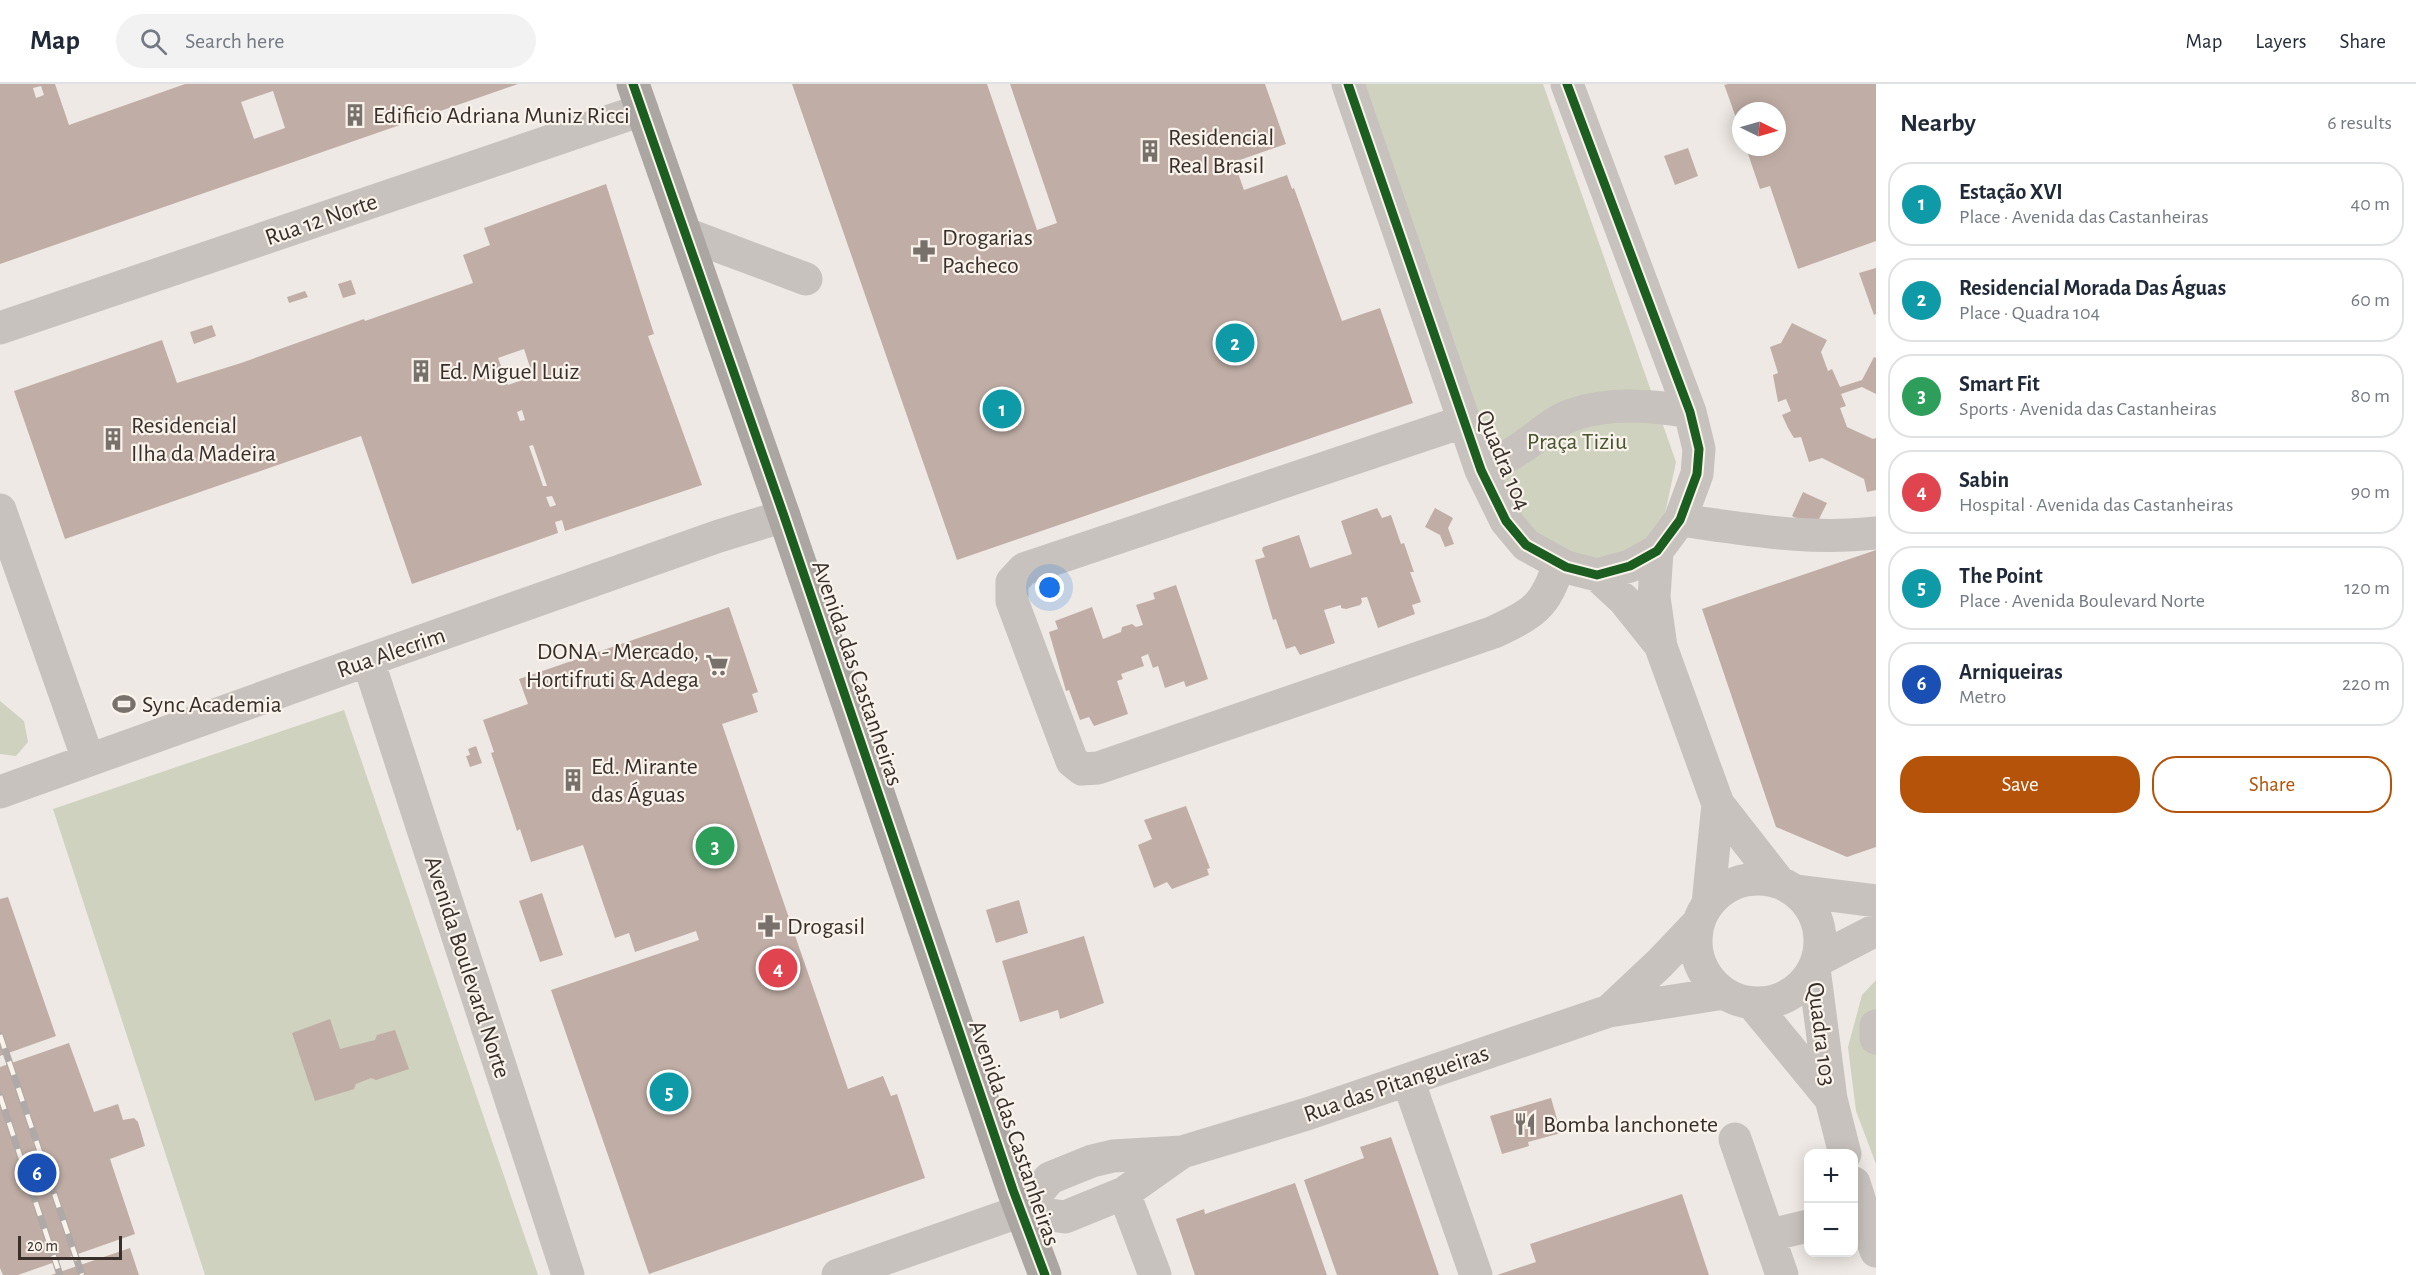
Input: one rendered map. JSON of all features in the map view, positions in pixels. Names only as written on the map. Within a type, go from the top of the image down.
[{"type":"main road","name":"Avenida das Castanheiras","points":[[638,97],[1045,1275]]},
{"type":"street","name":"Quadra 104","points":[[1348,84],[1481,470],[1506,521],[1526,545],[1559,564],[1582,573],[1597,575],[1630,566],[1657,551],[1680,520],[1697,474],[1699,449],[1690,412],[1567,84]]},
{"type":"street","name":"Rua 12 Norte","points":[[0,328],[638,97]]},
{"type":"street","points":[[686,234],[806,279]]},
{"type":"street","name":"Quadra 104","points":[[1481,470],[1523,447],[1571,415],[1591,410],[1629,406],[1662,407],[1690,412]]},
{"type":"street","points":[[1465,421],[1024,569],[1012,582],[1012,601],[1072,761],[1082,769],[1098,768],[1494,632],[1523,619],[1540,606],[1552,585],[1559,564]]},
{"type":"street","points":[[0,510],[88,759]]},
{"type":"street","name":"Rua Alecrim","points":[[1,792],[368,660],[784,516]]},
{"type":"street","points":[[1680,520],[1813,537],[1845,537],[1876,533]]},
{"type":"street","name":"Quadra 104","points":[[1657,551],[1654,597],[1661,647],[1718,804],[1788,886]]},
{"type":"street","name":"Quadra 104","points":[[1597,575],[1624,600],[1661,647]]},
{"type":"street","name":"Avenida Boulevard Norte","points":[[368,660],[568,1275]]},
{"type":"street","name":"Quadra 104","points":[[1703,913],[1718,804]]},
{"type":"street","points":[[1788,886],[1810,906],[1819,924],[1821,943],[1816,964],[1809,977],[1797,990],[1781,1000],[1761,1004],[1738,998],[1709,980],[1700,962],[1696,942],[1703,913],[1722,890],[1740,881],[1760,878],[1788,886],[1876,901]]},
{"type":"street","name":"Rua das Pitangueiras","points":[[1609,1011],[1660,963],[1703,913]]},
{"type":"street","points":[[1816,964],[1876,930]]},
{"type":"street","name":"Quadra 103","points":[[1816,964],[1831,1099],[1844,1149]]},
{"type":"street","name":"Rua das Pitangueiras","points":[[1021,1211],[1050,1178],[1092,1161],[1113,1156],[1182,1152],[1408,1080],[1609,1011],[1738,998]]},
{"type":"street","name":"Quadra 103","points":[[1738,998],[1831,1099]]},
{"type":"street","points":[[1876,1026],[1876,1038]]},
{"type":"street","points":[[1408,1080],[1476,1275]]},
{"type":"street","points":[[1735,1139],[1782,1275]]},
{"type":"street","name":"Rua das Pitangueiras","points":[[838,1275],[1021,1211],[1065,1217],[1124,1193],[1182,1152]]},
{"type":"street","points":[[1124,1193],[1155,1275]]},
{"type":"street","points":[[1857,1203],[1876,1251]]},
{"type":"street","points":[[1770,1235],[1804,1227]]},
{"type":"green space","name":"Praça Tiziu","points":[[1364,84],[1543,84],[1676,462],[1663,523],[1628,561],[1575,565],[1533,545],[1496,476]]},
{"type":"green space","points":[[0,701],[24,721],[28,742],[16,756],[0,754]]},
{"type":"green space","points":[[344,710],[538,1275],[205,1275],[53,809]]},
{"type":"green space","points":[[1876,980],[1876,1164],[1856,1111],[1848,1047],[1862,995]]},
{"type":"building","points":[[0,84],[55,84],[69,125],[185,84],[518,84],[0,264]],"holes":[[[41,86],[44,95],[36,98],[33,88]],[[273,91],[285,128],[254,139],[241,102]]]},
{"type":"building","points":[[792,84],[987,84],[1037,230],[1057,223],[1010,84],[1265,84],[1286,144],[1234,162],[1244,190],[1287,175],[1292,189],[1294,188],[1342,321],[1380,308],[1413,403],[957,560]]},
{"type":"building","points":[[1876,84],[1876,241],[1798,269],[1770,186],[1760,189],[1749,156],[1786,156],[1786,102],[1732,102],[1732,107],[1724,85]]},
{"type":"building","points":[[1688,148],[1698,176],[1675,185],[1664,156]]},
{"type":"building","points":[[606,184],[654,334],[648,336],[702,485],[565,531],[562,520],[555,522],[558,533],[412,584],[361,436],[65,539],[14,391],[162,340],[177,383],[241,363],[364,319],[365,321],[473,283],[463,255],[490,245],[484,228]],"holes":[[[524,349],[533,376],[508,385],[498,358]],[[522,410],[525,420],[520,421],[517,412]],[[533,445],[547,486],[543,486],[529,446]],[[552,496],[556,505],[550,507],[546,497]]]},
{"type":"building","points":[[1876,268],[1876,314],[1874,315],[1859,273]]},
{"type":"building","points":[[351,280],[356,294],[343,298],[338,284]]},
{"type":"building","points":[[305,291],[308,297],[289,303],[287,297]]},
{"type":"building","points":[[1792,323],[1827,340],[1821,352],[1828,371],[1832,369],[1840,387],[1862,380],[1874,357],[1876,358],[1876,394],[1862,387],[1841,394],[1846,406],[1840,408],[1847,427],[1873,439],[1876,438],[1876,490],[1867,492],[1864,479],[1822,458],[1809,462],[1801,437],[1794,438],[1788,428],[1782,415],[1791,411],[1786,399],[1778,402],[1773,375],[1778,373],[1770,347],[1781,343]]},
{"type":"building","points":[[212,325],[216,336],[194,344],[190,332]]},
{"type":"building","points":[[1803,492],[1827,503],[1815,527],[1792,516]]},
{"type":"building","points":[[1377,508],[1382,518],[1391,515],[1401,544],[1404,543],[1414,572],[1410,572],[1421,602],[1412,605],[1415,614],[1378,628],[1367,597],[1361,598],[1360,605],[1346,609],[1341,608],[1341,605],[1324,610],[1335,643],[1300,655],[1295,646],[1286,649],[1276,619],[1273,620],[1255,560],[1265,557],[1263,547],[1299,535],[1310,568],[1352,554],[1341,521]]},
{"type":"building","points":[[1435,508],[1453,518],[1448,528],[1454,544],[1445,547],[1440,535],[1425,527]]},
{"type":"building","points":[[1876,550],[1876,847],[1847,857],[1776,827],[1702,609]]},
{"type":"building","points":[[1176,585],[1208,679],[1186,687],[1184,681],[1165,688],[1158,666],[1153,668],[1148,654],[1141,657],[1144,666],[1121,674],[1123,679],[1117,681],[1128,714],[1094,726],[1089,717],[1080,720],[1069,690],[1066,691],[1049,632],[1058,629],[1055,621],[1092,607],[1103,639],[1121,632],[1122,627],[1132,624],[1136,627],[1143,625],[1136,605],[1155,599],[1153,593]]},
{"type":"building","points":[[729,607],[758,692],[752,694],[758,712],[722,724],[848,1089],[883,1076],[891,1096],[897,1094],[925,1178],[649,1274],[551,990],[699,940],[696,931],[635,952],[629,933],[615,938],[583,845],[531,862],[520,829],[517,831],[491,753],[494,752],[483,720],[528,704],[519,679]]},
{"type":"building","points":[[476,746],[482,763],[470,767],[466,756],[470,755],[468,749]]},
{"type":"building","points":[[1186,806],[1210,868],[1207,869],[1209,875],[1172,889],[1167,882],[1154,888],[1138,845],[1152,839],[1144,820]]},
{"type":"building","points":[[542,893],[563,955],[540,962],[519,901]]},
{"type":"building","points":[[8,897],[56,1036],[0,1056],[0,899]]},
{"type":"building","points":[[1019,900],[1028,933],[996,943],[986,910]]},
{"type":"building","points":[[1084,936],[1104,1003],[1060,1019],[1058,1010],[1020,1022],[1002,961]]},
{"type":"building","points":[[330,1019],[340,1049],[375,1040],[377,1035],[395,1030],[409,1069],[376,1080],[371,1078],[356,1084],[354,1089],[315,1101],[292,1033]]},
{"type":"building","points":[[69,1043],[94,1112],[118,1104],[123,1120],[134,1118],[138,1122],[145,1146],[110,1159],[135,1234],[18,1275],[3,1275],[0,1268],[0,1067]]},
{"type":"building","name":"Bomba lanchonete","points":[[1551,1098],[1561,1133],[1528,1142],[1529,1146],[1502,1154],[1490,1116]]},
{"type":"building","points":[[1391,1137],[1439,1275],[1337,1275],[1304,1180],[1364,1158],[1360,1147]]},
{"type":"building","points":[[1295,1183],[1327,1275],[1195,1275],[1176,1219],[1204,1209],[1205,1214]]},
{"type":"building","points":[[1682,1194],[1709,1275],[1497,1275],[1536,1262],[1530,1244]]},
{"type":"building","points":[[130,1248],[139,1275],[51,1275]]},
{"type":"railway","points":[[0,1035],[82,1275]]},
{"type":"railway","points":[[0,1096],[60,1275]]},
{"type":"cycle path","points":[[633,84],[784,516],[1013,1190],[1045,1275]]},
{"type":"cycle path","points":[[1348,84],[1481,470],[1506,521],[1526,545],[1566,567],[1597,575],[1630,566],[1657,551],[1680,520],[1697,474],[1699,449],[1690,412],[1567,84]]},
{"type":"place","name":"Edificio Adriana Muniz Ricci","points":[[355,115]]},
{"type":"place","name":"Residencial Real Brasil","points":[[1150,151]]},
{"type":"place","name":"Drogarias Pacheco","points":[[924,251]]},
{"type":"place","name":"Residencial Morada Das Águas","points":[[1235,343]]},
{"type":"place","name":"Ed. Miguel Luiz","points":[[421,371]]},
{"type":"place","name":"Estação XVI","points":[[1002,409]]},
{"type":"place","name":"Residencial Ilha da Madeira","points":[[113,439]]},
{"type":"place","name":"DONA - Mercado, Hortifruti & Adega","points":[[717,665]]},
{"type":"place","name":"Sync Academia","points":[[124,704]]},
{"type":"place","name":"Ed. Mirante das Águas","points":[[573,780]]},
{"type":"place","name":"Smart Fit","points":[[715,846]]},
{"type":"place","name":"Drogasil","points":[[769,926]]},
{"type":"place","name":"Sabin","points":[[778,968]]},
{"type":"place","name":"The Point","points":[[669,1092]]},
{"type":"place","name":"Bomba lanchonete","points":[[1525,1124]]},
{"type":"place","name":"Arniqueiras","points":[[37,1173]]}]
